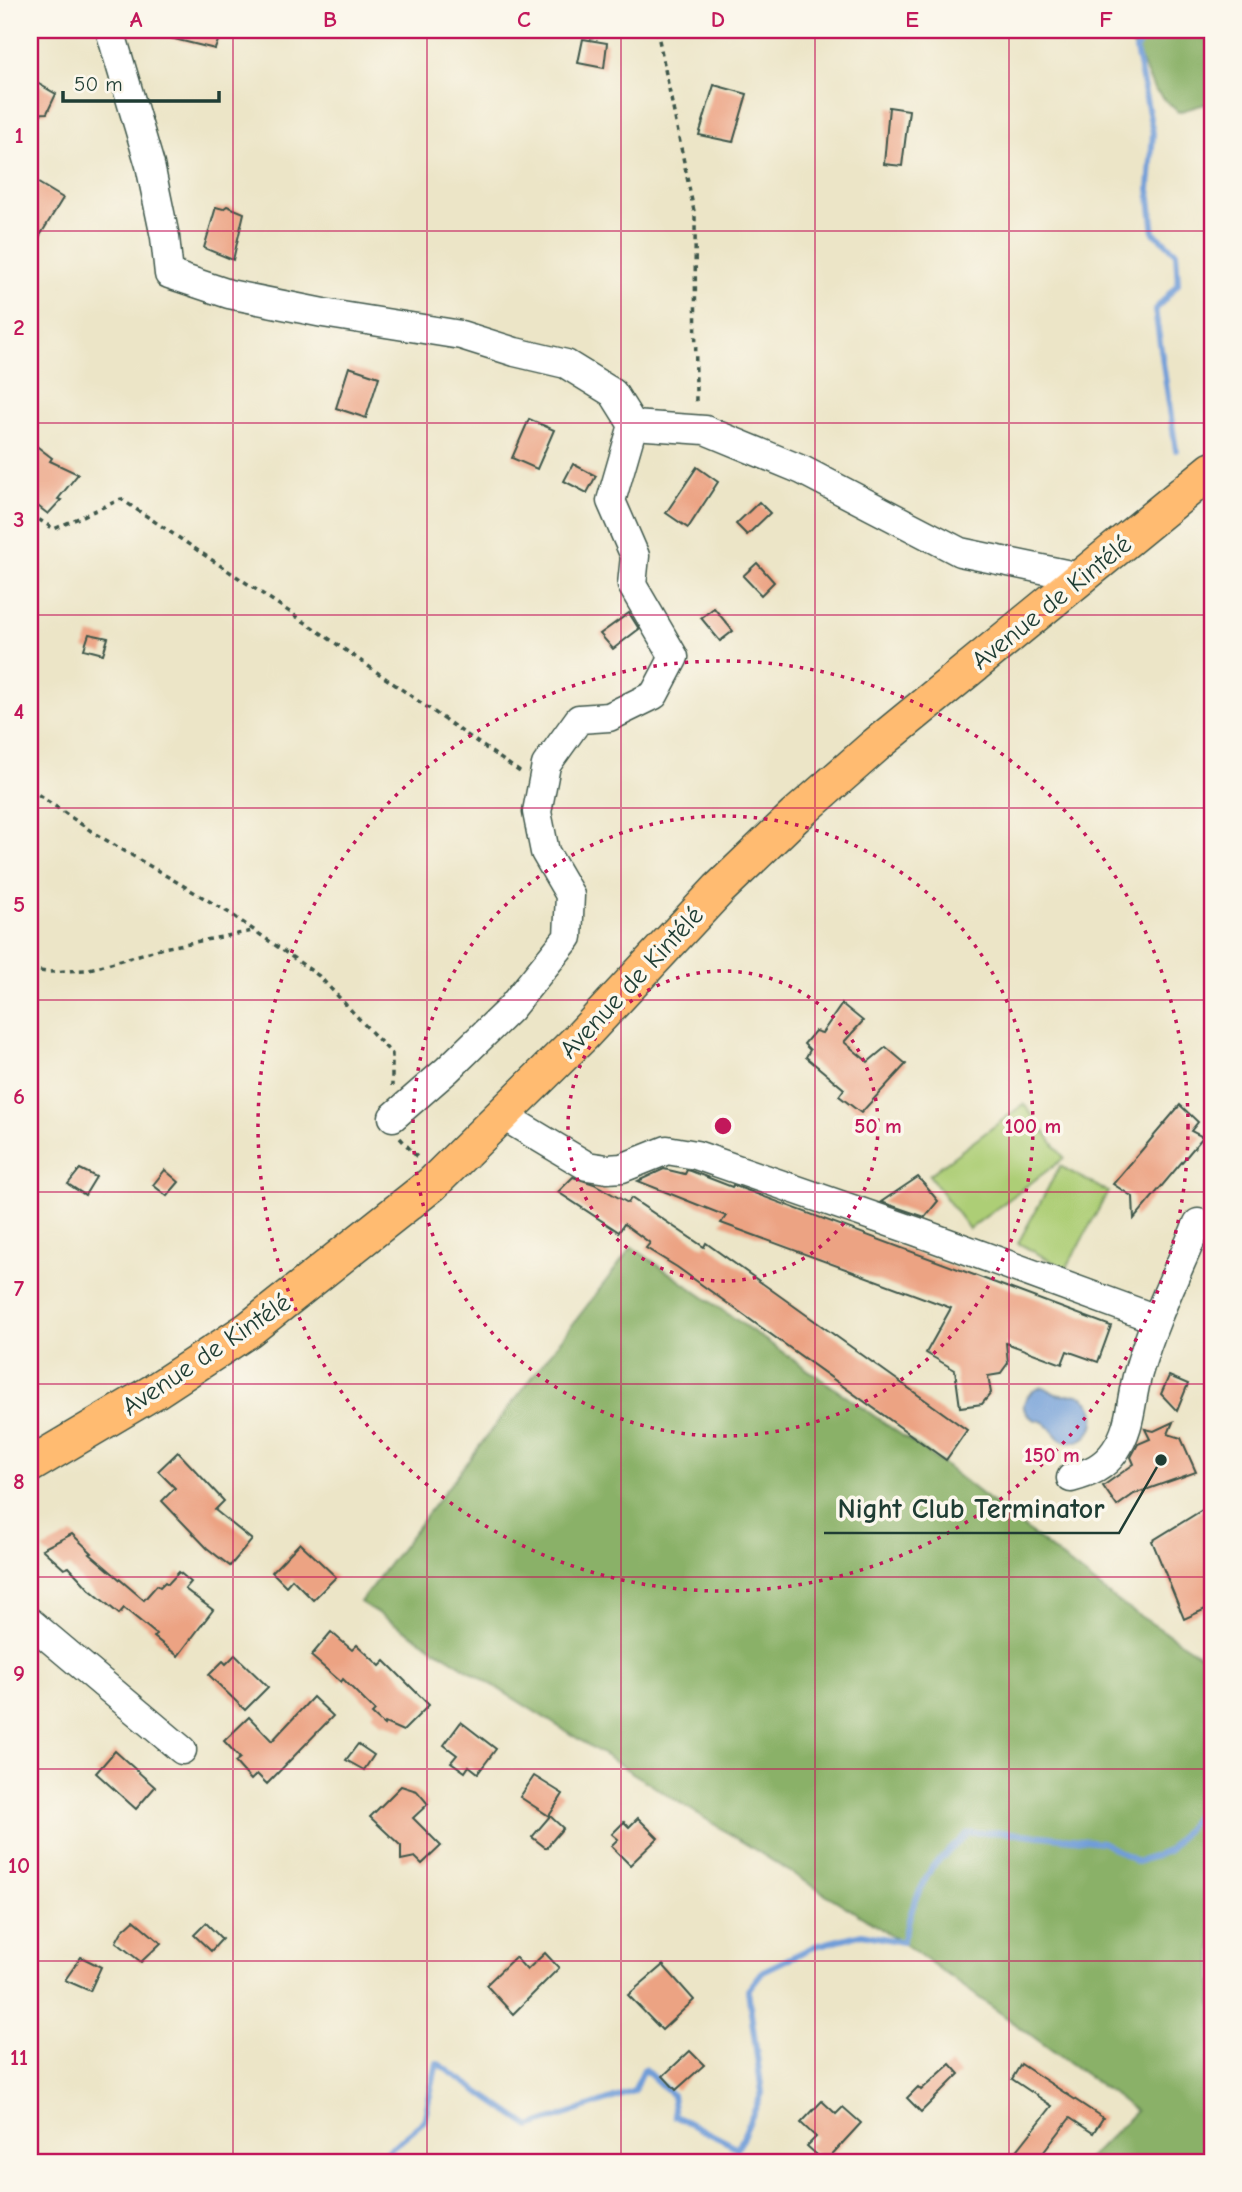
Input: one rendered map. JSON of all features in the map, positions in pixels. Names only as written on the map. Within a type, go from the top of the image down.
[{"type":"main road","name":"Avenue de Kintélé","points":[[30,1465],[155,1391],[248,1330],[432,1184],[582,1035],[719,889],[795,816],[876,745],[1212,470]]},
{"type":"lane","points":[[110,30],[150,165],[165,237],[169,274],[229,293],[323,313],[461,335],[566,364],[613,393],[633,425],[611,501],[635,556],[632,585],[674,657],[654,695],[609,717],[579,719],[546,765],[537,812],[545,852],[570,895],[568,937],[510,1009],[393,1117]]},
{"type":"lane","points":[[633,425],[705,430],[802,470],[960,552],[1080,577]]},
{"type":"lane","points":[[502,1115],[587,1166],[622,1168],[667,1150],[696,1155],[1156,1319]]},
{"type":"lane","points":[[1071,1478],[1095,1472],[1115,1451],[1129,1425],[1137,1376],[1156,1319],[1198,1223]]},
{"type":"lane","points":[[30,1622],[182,1750]]},
{"type":"path","points":[[657,30],[695,216],[696,408]]},
{"type":"path","points":[[30,514],[54,529],[121,499],[318,631],[542,787]]},
{"type":"path","points":[[30,789],[94,832],[231,914],[319,976],[392,1054],[393,1117],[401,1140],[416,1154],[432,1184]]},
{"type":"path","points":[[30,971],[86,970],[163,948],[253,930]]},
{"type":"green space","points":[[1125,30],[1212,30],[1212,102],[1178,112],[1154,89],[1136,50],[1125,35]]},
{"type":"green space","points":[[1024,1104],[1064,1158],[969,1229],[929,1175]]},
{"type":"green space","points":[[1060,1166],[1108,1192],[1066,1269],[1018,1243]]},
{"type":"green space","points":[[632,1247],[943,1464],[1118,1602],[1212,1662],[1212,2162],[1085,2162],[1136,2111],[902,1942],[360,1602]]},
{"type":"water","points":[[1042,1387],[1059,1395],[1080,1395],[1089,1402],[1093,1409],[1094,1423],[1087,1436],[1073,1442],[1063,1441],[1047,1425],[1027,1414],[1024,1409],[1025,1400],[1032,1392]]},
{"type":"building","points":[[163,30],[222,30],[215,49],[162,36]]},
{"type":"building","points":[[583,39],[607,43],[604,68],[578,63]]},
{"type":"building","points":[[30,79],[56,94],[47,113],[30,114]]},
{"type":"building","points":[[714,85],[747,94],[733,142],[699,135]]},
{"type":"building","points":[[889,107],[909,110],[902,166],[884,164]]},
{"type":"building","points":[[35,181],[63,198],[30,252],[30,190]]},
{"type":"building","points":[[227,206],[244,213],[233,260],[204,248],[216,207],[223,209]]},
{"type":"building","points":[[349,367],[379,377],[366,418],[336,408]]},
{"type":"building","points":[[529,419],[554,430],[537,469],[512,458]]},
{"type":"building","points":[[30,441],[52,458],[50,461],[78,474],[48,514],[30,500]]},
{"type":"building","points":[[573,464],[596,476],[587,493],[564,481]]},
{"type":"building","points":[[697,467],[718,482],[688,528],[666,513]]},
{"type":"building","points":[[759,502],[770,513],[747,535],[736,524]]},
{"type":"building","points":[[757,563],[774,582],[761,595],[743,576]]},
{"type":"building","points":[[714,608],[733,631],[720,641],[701,618]]},
{"type":"building","points":[[629,613],[639,629],[613,649],[600,634]]},
{"type":"building","points":[[89,634],[108,638],[103,654],[84,649]]},
{"type":"building","points":[[842,1004],[863,1021],[844,1042],[868,1062],[886,1047],[906,1064],[861,1113],[839,1096],[844,1089],[806,1057],[810,1050],[804,1044],[815,1031],[822,1033]]},
{"type":"building","points":[[1180,1105],[1198,1122],[1191,1131],[1203,1137],[1134,1219],[1133,1197],[1113,1184]]},
{"type":"building","points":[[80,1169],[96,1177],[85,1195],[68,1184]]},
{"type":"building","points":[[664,1169],[685,1174],[687,1170],[732,1187],[733,1185],[1111,1326],[1098,1362],[1067,1351],[1062,1364],[1006,1343],[1008,1363],[1000,1374],[988,1376],[991,1393],[982,1404],[960,1407],[955,1370],[926,1353],[951,1308],[721,1223],[726,1216],[638,1181]]},
{"type":"building","points":[[165,1170],[179,1182],[167,1196],[153,1185]]},
{"type":"building","points":[[573,1177],[594,1184],[628,1203],[631,1198],[704,1247],[706,1243],[967,1430],[946,1460],[677,1267],[646,1248],[650,1243],[624,1224],[619,1232],[558,1192]]},
{"type":"building","points":[[918,1177],[938,1201],[925,1217],[881,1202]]},
{"type":"building","points":[[1169,1376],[1188,1384],[1177,1411],[1161,1394]]},
{"type":"building","points":[[1173,1422],[1168,1434],[1181,1438],[1196,1472],[1134,1494],[1117,1506],[1103,1486],[1134,1464],[1131,1457],[1138,1444],[1150,1439],[1145,1429],[1154,1431]]},
{"type":"building","points":[[178,1452],[224,1501],[215,1510],[252,1540],[230,1566],[207,1548],[162,1501],[175,1488],[158,1471]]},
{"type":"building","points":[[1212,1504],[1212,1606],[1184,1619],[1152,1541]]},
{"type":"building","points":[[72,1534],[92,1553],[90,1554],[144,1600],[157,1585],[160,1587],[165,1582],[168,1584],[179,1572],[191,1582],[185,1589],[213,1610],[178,1656],[124,1608],[119,1614],[89,1589],[69,1567],[64,1569],[42,1549]]},
{"type":"building","points":[[300,1543],[336,1577],[313,1600],[292,1579],[286,1586],[272,1572]]},
{"type":"building","points":[[331,1632],[352,1650],[357,1645],[380,1666],[385,1661],[429,1705],[403,1731],[385,1723],[384,1725],[372,1714],[375,1711],[343,1679],[341,1682],[311,1656]]},
{"type":"building","points":[[235,1655],[268,1687],[245,1710],[209,1675],[223,1661],[226,1664]]},
{"type":"building","points":[[313,1697],[333,1716],[267,1784],[257,1774],[251,1780],[235,1762],[240,1758],[224,1741],[249,1717],[272,1741]]},
{"type":"building","points":[[461,1722],[496,1749],[478,1773],[469,1766],[465,1772],[451,1762],[457,1755],[444,1745]]},
{"type":"building","points":[[358,1744],[374,1755],[364,1770],[346,1760]]},
{"type":"building","points":[[115,1751],[155,1787],[136,1809],[96,1773]]},
{"type":"building","points":[[534,1776],[563,1794],[549,1816],[520,1797]]},
{"type":"building","points":[[401,1786],[417,1791],[428,1804],[413,1818],[441,1846],[422,1864],[415,1857],[401,1860],[401,1846],[370,1817]]},
{"type":"building","points":[[550,1816],[563,1828],[546,1848],[532,1837]]},
{"type":"building","points":[[638,1818],[658,1838],[630,1865],[611,1846],[618,1839],[612,1834],[624,1822],[629,1827]]},
{"type":"building","points":[[134,1920],[161,1943],[141,1962],[116,1942],[122,1931]]},
{"type":"building","points":[[206,1923],[222,1939],[211,1951],[194,1935]]},
{"type":"building","points":[[545,1953],[559,1968],[513,2014],[486,1985],[515,1957],[527,1970]]},
{"type":"building","points":[[81,1957],[101,1967],[90,1991],[65,1980]]},
{"type":"building","points":[[663,1965],[694,2000],[662,2030],[628,1995]]},
{"type":"building","points":[[690,2051],[704,2065],[676,2090],[663,2076]]},
{"type":"building","points":[[950,2064],[959,2074],[921,2112],[907,2098],[918,2087],[921,2090]]},
{"type":"building","points":[[1021,2064],[1103,2118],[1093,2133],[1070,2118],[1036,2162],[1008,2162],[1052,2106],[1012,2079]]},
{"type":"building","points":[[822,2101],[836,2114],[843,2107],[861,2123],[825,2162],[807,2146],[816,2137],[801,2123]]},
{"type":"waterway","points":[[1145,30],[1136,50],[1153,133],[1149,189],[1154,233],[1176,252],[1178,284],[1155,310],[1176,450]]},
{"type":"waterway","points":[[374,2162],[424,2121],[437,2063],[530,2127],[634,2091],[644,2069],[672,2095],[675,2116],[738,2148],[762,2093],[748,1990],[763,1971],[815,1946],[862,1934],[902,1942],[915,1900],[932,1867],[968,1833],[1002,1832],[1102,1842],[1138,1862],[1168,1851],[1188,1827],[1212,1788]]},
{"type":"place","name":"Night Club Terminator","points":[[1161,1460]]}]
